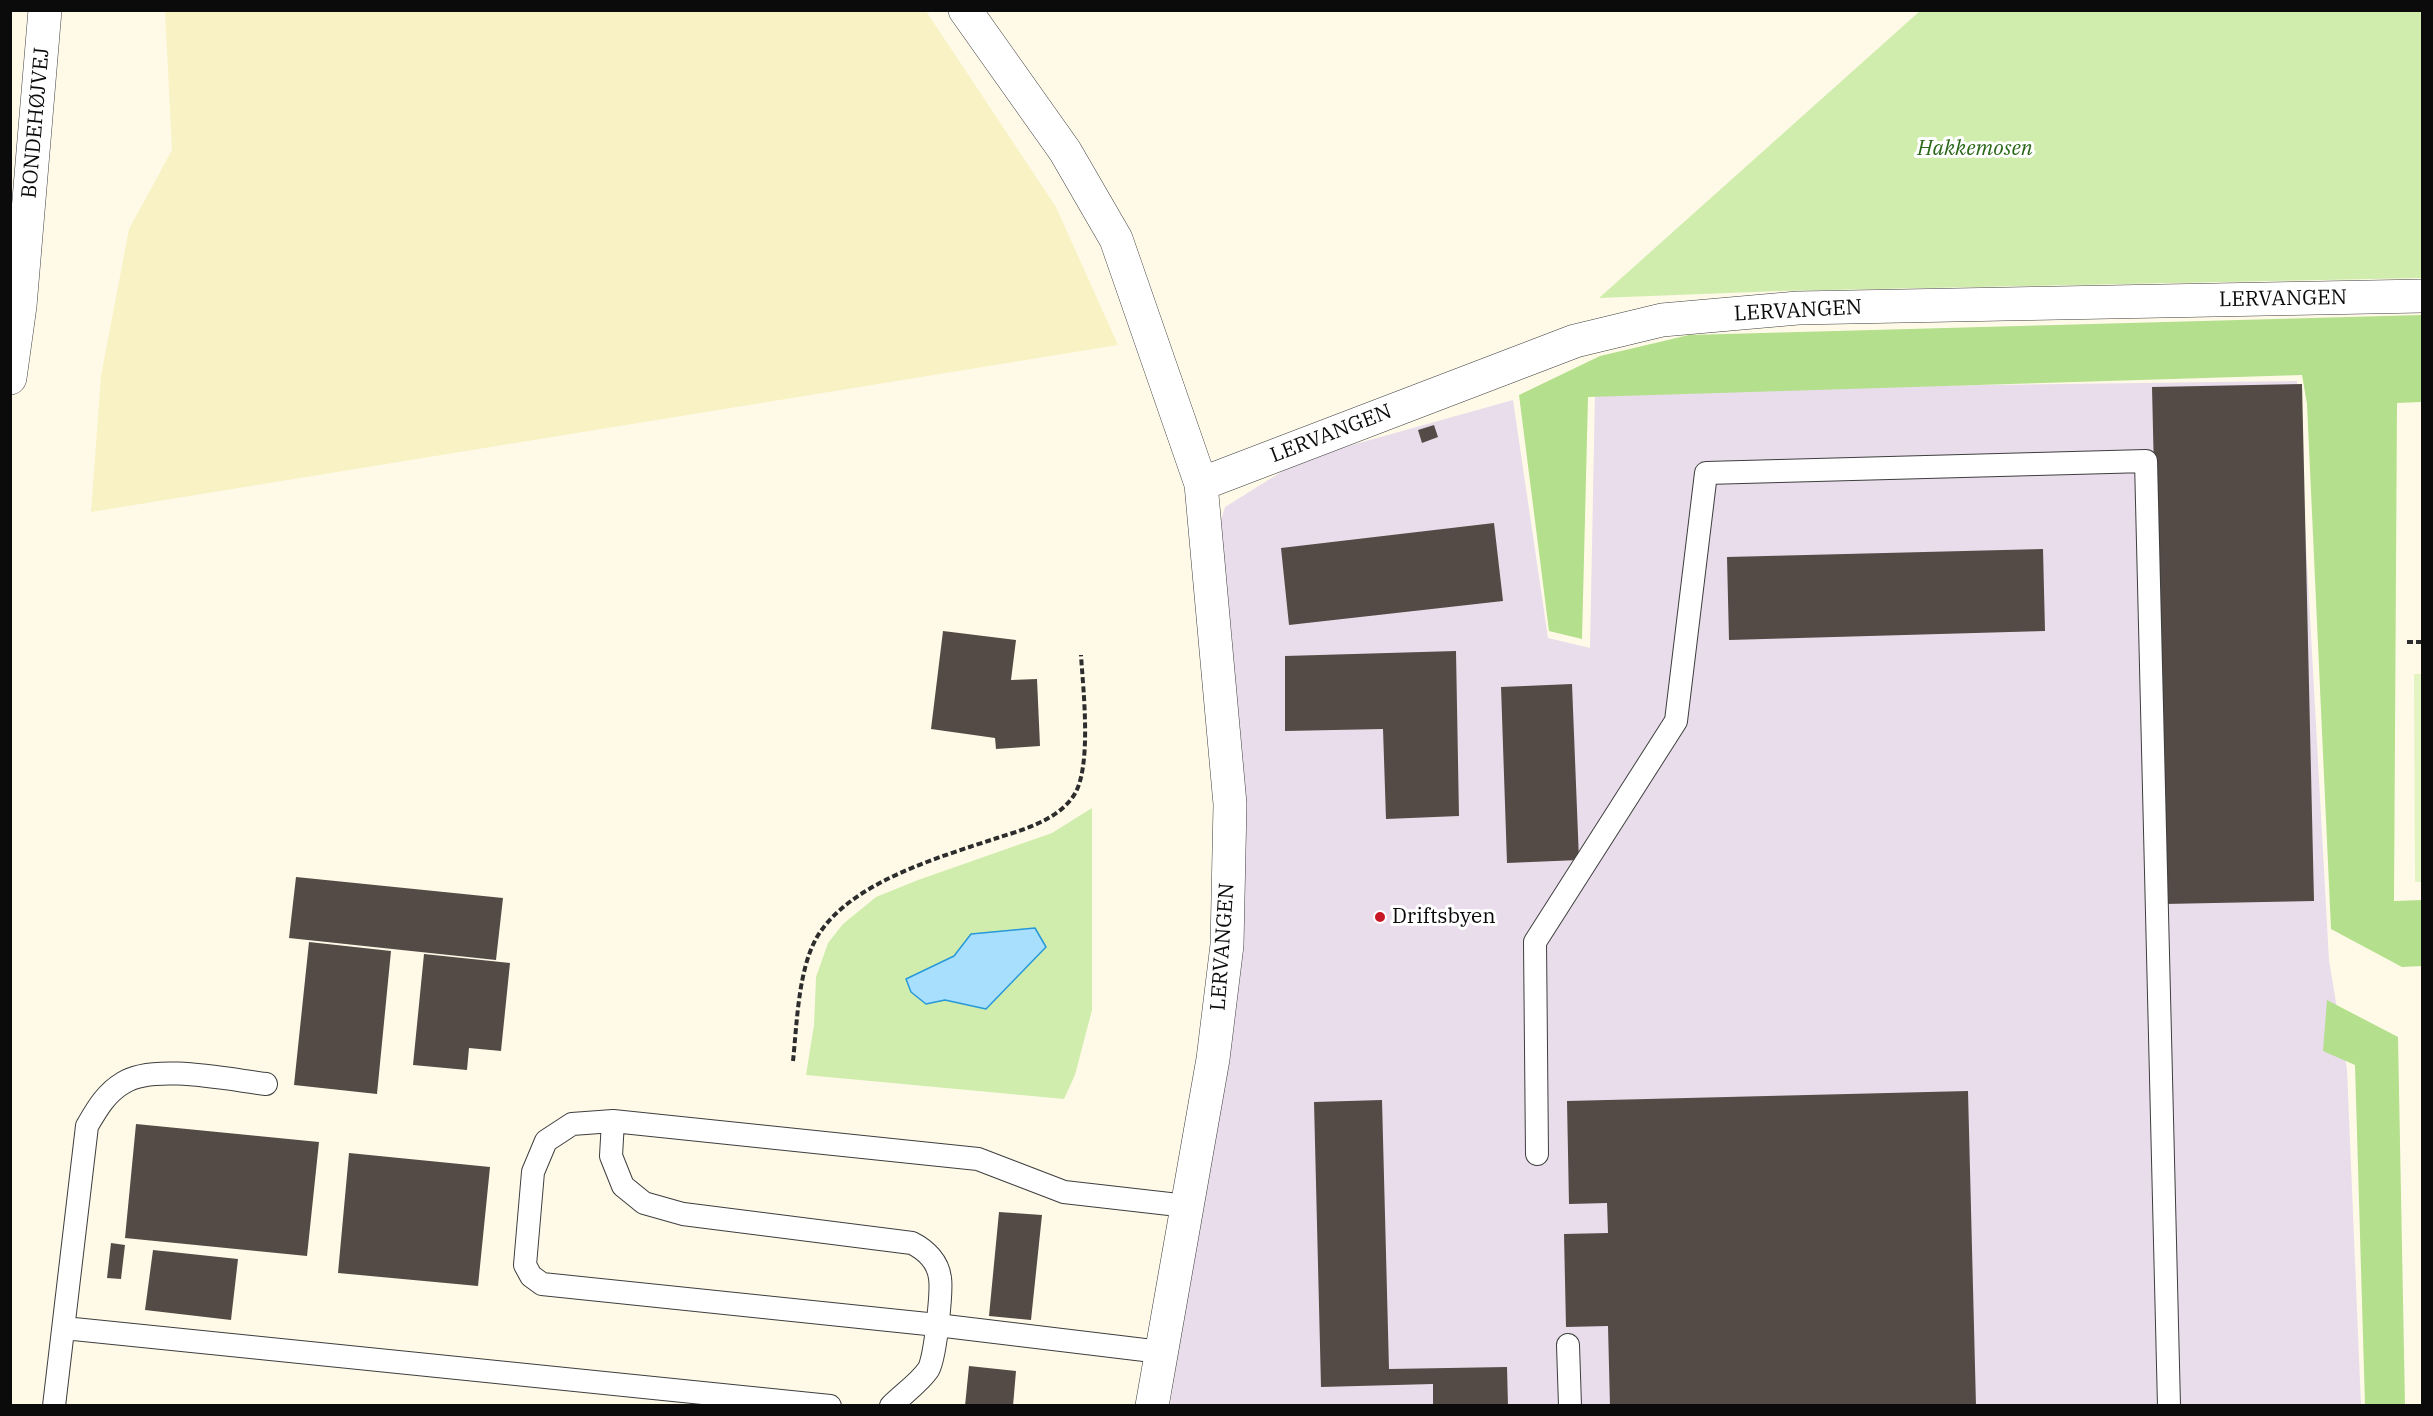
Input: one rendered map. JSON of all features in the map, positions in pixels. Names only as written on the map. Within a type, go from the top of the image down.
[{"type":"street","name":"BONDEHØJVEJ","points":[[10,378],[20,306],[45,10]]},
{"type":"street","name":"LERVANGEN","points":[[965,10],[1065,151],[1116,239],[1202,484],[1230,804],[1227,945],[1213,1059],[1152,1406]]},
{"type":"street","name":"LERVANGEN","points":[[1202,484],[1575,341],[1662,320],[1798,308],[2422,296]]},
{"type":"lane","points":[[1537,1154],[1535,942],[1676,721],[1706,473],[2146,461],[2169,1406]]},
{"type":"lane","points":[[54,1406],[87,1126],[103,1100],[124,1082],[149,1074],[174,1073],[266,1084]]},
{"type":"lane","points":[[1161,1352],[937,1325],[542,1284],[531,1276],[525,1265],[533,1173],[546,1140],[572,1124],[613,1121],[978,1159],[1064,1192],[1187,1206]]},
{"type":"lane","points":[[613,1121],[611,1156],[623,1186],[644,1203],[683,1214],[912,1243],[925,1250],[934,1262],[940,1277],[937,1325],[930,1369],[891,1406]]},
{"type":"lane","points":[[64,1328],[830,1406]]},
{"type":"lane","points":[[1568,1345],[1570,1406]]},
{"type":"path","points":[[2407,642],[2422,642]]},
{"type":"path","points":[[793,1061],[806,964],[817,936],[845,904],[890,877],[1015,832],[1056,814],[1073,798],[1080,780],[1084,753],[1082,655]]},
{"type":"shaded area","points":[[165,11],[926,11],[1056,207],[1118,345],[91,512],[101,376],[129,229],[172,150]]},
{"type":"shaded area","points":[[2297,381],[2329,960],[2347,1069],[2361,1405],[1170,1406],[1207,1157],[1226,1084],[1233,1010],[1214,542],[1225,507],[1302,459],[1513,400],[1548,638],[1590,648],[1595,390]]},
{"type":"green space","name":"Hakkemosen","points":[[1921,10],[2422,11],[2422,278],[1780,291],[1599,298]]},
{"type":"green space","points":[[2422,315],[2422,402],[2397,403],[2394,901],[2422,900],[2422,966],[2402,967],[2331,929],[2307,404],[2302,375],[1588,397],[1582,639],[1549,631],[1519,395],[1600,356],[1689,335]]},
{"type":"green space","points":[[2414,674],[2422,674],[2422,882],[2415,882]]},
{"type":"green space","points":[[1092,808],[1092,1010],[1075,1075],[1064,1099],[806,1075],[814,1025],[816,977],[828,943],[843,924],[876,897],[1052,833]]},
{"type":"green space","points":[[2327,1000],[2398,1037],[2405,1405],[2365,1405],[2355,1065],[2323,1051]]},
{"type":"water","points":[[1035,928],[1046,947],[986,1009],[945,1000],[926,1004],[911,992],[906,979],[954,956],[971,934]]},
{"type":"building","points":[[2302,384],[2314,901],[2164,904],[2152,387]]},
{"type":"building","points":[[1434,425],[1438,437],[1422,443],[1418,430]]},
{"type":"building","points":[[1494,523],[1503,601],[1289,625],[1281,548]]},
{"type":"building","points":[[2043,549],[2045,631],[1729,640],[1727,557]]},
{"type":"building","points":[[943,631],[1016,640],[1011,680],[1037,679],[1040,746],[996,749],[995,738],[931,729]]},
{"type":"building","points":[[1456,651],[1459,816],[1386,819],[1383,729],[1285,731],[1285,656]]},
{"type":"building","points":[[1572,684],[1579,860],[1507,863],[1501,687]]},
{"type":"building","points":[[296,877],[503,898],[496,960],[289,938]]},
{"type":"building","points":[[309,942],[391,951],[377,1094],[294,1085]]},
{"type":"building","points":[[424,954],[510,963],[501,1051],[469,1048],[467,1070],[413,1065]]},
{"type":"building","points":[[1968,1091],[1976,1406],[1610,1406],[1608,1326],[1566,1327],[1564,1234],[1608,1233],[1607,1203],[1569,1204],[1567,1101]]},
{"type":"building","points":[[1382,1100],[1389,1369],[1507,1367],[1508,1406],[1433,1406],[1433,1384],[1321,1387],[1314,1102]]},
{"type":"building","points":[[136,1124],[319,1142],[307,1256],[125,1238]]},
{"type":"building","points":[[349,1153],[490,1167],[478,1286],[338,1273]]},
{"type":"building","points":[[999,1212],[1042,1215],[1031,1320],[989,1316]]},
{"type":"building","points":[[111,1243],[125,1245],[121,1279],[107,1278]]},
{"type":"building","points":[[153,1250],[238,1259],[231,1320],[145,1310]]},
{"type":"building","points":[[969,1366],[1016,1371],[1013,1406],[965,1406]]},
{"type":"place","name":"Driftsbyen","points":[[1380,917]]}]
